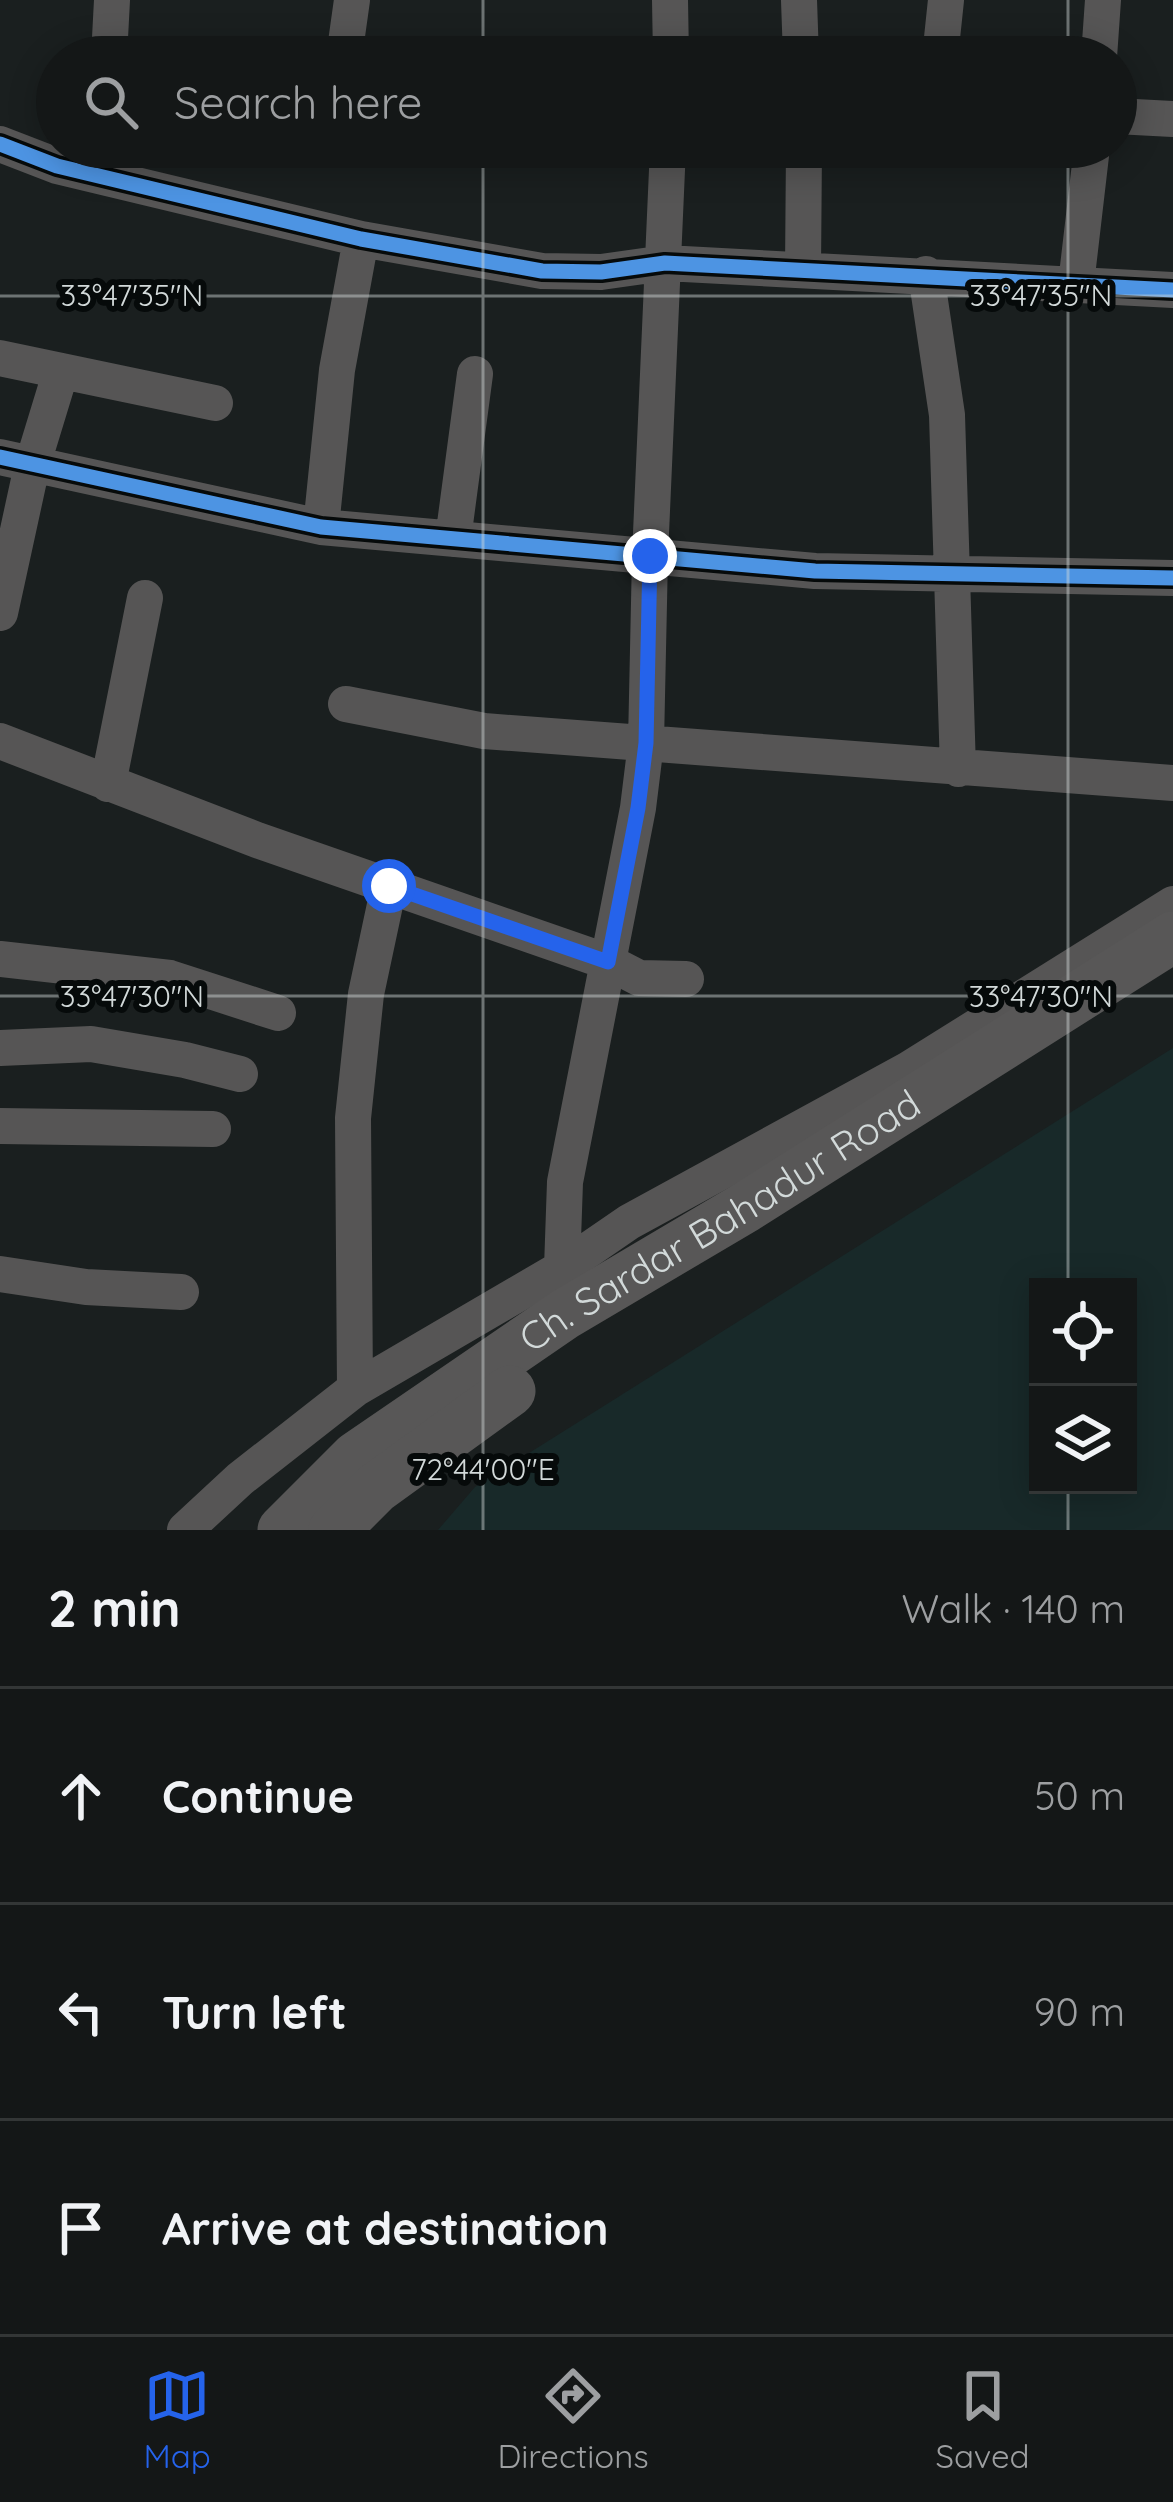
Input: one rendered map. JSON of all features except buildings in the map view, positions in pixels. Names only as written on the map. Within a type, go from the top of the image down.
[{"type":"main road","name":"Ch. Sardar Bahadur Road","points":[[283,1530],[356,1457],[564,1291],[746,1207],[1173,937]]},
{"type":"main road","name":"Ch. Sardar Bahadur Road","points":[[334,1530],[376,1488],[521,1383],[1173,978]]},
{"type":"street","points":[[110,36],[112,0]]},
{"type":"street","points":[[347,36],[352,0]]},
{"type":"street","points":[[670,0],[670,36]]},
{"type":"street","points":[[799,0],[800,36]]},
{"type":"street","points":[[942,36],[946,0]]},
{"type":"street","points":[[1100,36],[1103,0]]},
{"type":"street","points":[[1137,117],[1173,119]]},
{"type":"street","points":[[0,144],[36,158]]},
{"type":"street","points":[[65,168],[361,239],[542,271],[601,272],[665,262],[1173,290]]},
{"type":"street","points":[[564,1291],[565,1182],[638,808],[646,743],[667,168]]},
{"type":"street","points":[[803,168],[803,270]]},
{"type":"street","points":[[1076,284],[1089,168]]},
{"type":"street","points":[[321,527],[337,370],[361,239]]},
{"type":"street","points":[[926,274],[947,416],[958,769]]},
{"type":"street","points":[[0,358],[215,403]]},
{"type":"street","points":[[0,613],[16,462],[61,371]]},
{"type":"street","points":[[453,538],[475,374]]},
{"type":"street","points":[[16,462],[321,527],[815,571],[1173,578]]},
{"type":"street","points":[[108,784],[146,598]]},
{"type":"street","points":[[346,704],[484,731],[1173,783]]},
{"type":"street","points":[[0,741],[608,962],[639,978],[686,980]]},
{"type":"street","points":[[355,1389],[353,1118],[366,994],[389,886]]},
{"type":"street","points":[[185,1530],[240,1479],[355,1389],[564,1291],[628,1222],[909,1069],[1173,904]]},
{"type":"street","points":[[0,959],[170,978],[278,1013]]},
{"type":"street","points":[[0,1048],[91,1045],[240,1074]]},
{"type":"street","points":[[0,1126],[213,1129]]},
{"type":"street","points":[[0,1274],[86,1287],[181,1292]]},
{"type":"shaded area","points":[[1173,1048],[1173,1530],[438,1530],[475,1487]]},
{"type":"cycle path","points":[[0,144],[36,158]]},
{"type":"cycle path","points":[[65,168],[361,239],[542,271],[601,272],[665,263],[1173,290]]},
{"type":"cycle path","points":[[0,457],[321,527],[815,571],[1173,578]]},
{"type":"route","points":[[389,886],[608,962],[646,743],[650,556]]}]
